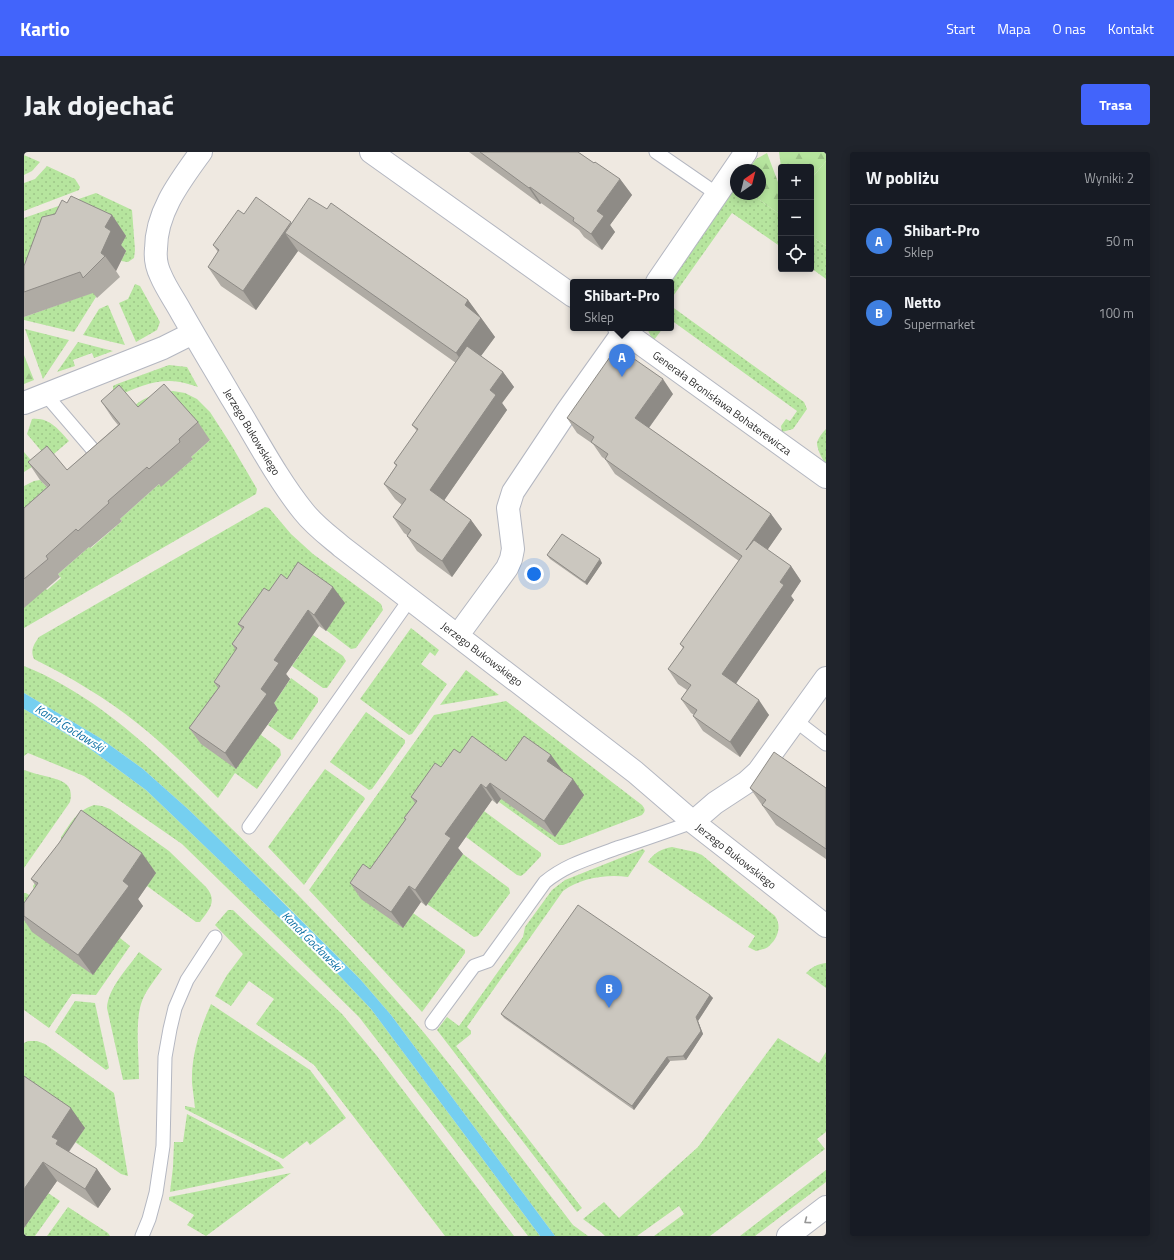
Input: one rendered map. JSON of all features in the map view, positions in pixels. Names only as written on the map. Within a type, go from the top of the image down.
[{"type":"street","name":"Jerzego Bukowskiego","points":[[201,152],[176,186],[167,204],[156,236],[156,262],[160,275],[193,333],[276,472],[304,512],[318,528],[342,548],[458,635],[635,772],[694,822],[826,926]]},
{"type":"street","points":[[371,152],[570,294]]},
{"type":"street","points":[[659,279],[746,152]]},
{"type":"street","points":[[458,635],[507,568],[511,559],[513,549],[508,508],[513,492],[622,331]]},
{"type":"street","name":"Generała Bronisława Bohaterewicza","points":[[626,331],[826,477]]},
{"type":"street","points":[[24,403],[163,348],[193,333]]},
{"type":"street","points":[[694,822],[715,803],[747,782],[758,772],[826,678]]},
{"type":"street","points":[[788,1236],[826,1207]]},
{"type":"lane","points":[[656,152],[718,194]]},
{"type":"lane","points":[[46,395],[94,450]]},
{"type":"lane","points":[[249,827],[410,599]]},
{"type":"lane","points":[[796,721],[826,744]]},
{"type":"lane","points":[[432,1023],[474,966],[488,961],[545,882],[557,872],[586,859],[694,822]]},
{"type":"lane","points":[[142,1236],[149,1219],[156,1192],[163,1146],[165,1057],[175,1008],[187,980],[215,937]]},
{"type":"green space","points":[[779,152],[826,152],[826,161],[814,175],[814,164],[781,164]]},
{"type":"green space","points":[[767,153],[778,182],[778,213],[760,200],[766,200],[766,164],[752,164],[756,159]]},
{"type":"green space","points":[[24,155],[40,162],[32,171],[24,175]]},
{"type":"green space","points":[[826,161],[826,246],[814,238],[814,175]]},
{"type":"green space","points":[[47,166],[75,179],[80,187],[79,190],[24,211],[24,183],[35,179]]},
{"type":"green space","points":[[96,193],[132,210],[135,250],[134,258],[128,262],[121,261],[126,251],[24,267],[24,218]]},
{"type":"green space","points":[[730,195],[730,200],[760,200],[778,213],[778,245],[732,213],[674,295],[674,279]]},
{"type":"green space","points":[[814,238],[826,246],[826,279],[814,270]]},
{"type":"green space","points":[[135,284],[140,286],[160,322],[157,330],[136,342],[119,303],[128,299]]},
{"type":"green space","points":[[94,292],[96,297],[74,332],[24,320],[24,317]]},
{"type":"green space","points":[[108,305],[125,345],[83,335],[99,309]]},
{"type":"green space","points":[[674,308],[804,402],[807,409],[793,429],[782,432],[781,426],[786,419],[790,421],[797,411],[674,322]]},
{"type":"green space","points":[[25,329],[69,340],[43,379]]},
{"type":"green space","points":[[648,331],[661,331],[654,340]]},
{"type":"green space","points":[[78,342],[113,351],[94,358],[92,353],[73,360],[75,366],[57,372]]},
{"type":"green space","points":[[24,355],[34,380],[24,384]]},
{"type":"green space","points":[[169,365],[187,367],[198,387],[187,383],[164,381],[148,384],[118,396],[113,390],[113,386],[117,384]]},
{"type":"green space","points":[[173,391],[185,393],[197,399],[210,412],[257,489],[256,494],[24,628],[24,601],[43,586],[47,590],[61,578],[58,574],[122,521],[120,519],[159,484],[161,486],[192,460],[191,457],[210,440],[151,425],[134,406],[152,396]]},
{"type":"green space","points":[[32,419],[48,422],[57,428],[69,441],[48,459],[27,434]]},
{"type":"green space","points":[[826,429],[826,464],[820,454],[817,443],[819,437]]},
{"type":"green space","points":[[24,452],[35,465],[24,472]]},
{"type":"green space","points":[[40,480],[62,503],[24,533],[24,486]]},
{"type":"green space","points":[[265,507],[269,508],[291,534],[313,554],[381,604],[383,610],[356,648],[351,649],[326,630],[344,603],[310,579],[261,735],[280,749],[281,755],[257,789],[235,773],[218,798],[169,750],[137,723],[87,688],[34,659],[33,650],[39,637]]},
{"type":"green space","points":[[411,628],[439,650],[435,656],[430,652],[421,664],[447,684],[412,734],[409,735],[360,699]]},
{"type":"green space","points":[[313,635],[343,656],[346,661],[327,688],[323,688],[292,666]]},
{"type":"green space","points":[[24,666],[54,680],[82,696],[109,715],[159,757],[281,878],[358,958],[406,1012],[430,1040],[573,1225],[588,1236],[555,1236],[391,1015],[360,979],[189,810],[143,769],[100,738],[24,693]]},
{"type":"green space","points":[[466,670],[499,695],[440,705]]},
{"type":"green space","points":[[291,678],[318,698],[318,702],[292,740],[288,739],[268,725],[278,710],[272,706]]},
{"type":"green space","points":[[506,701],[642,805],[645,811],[642,815],[563,845],[559,845],[499,802],[518,777],[483,752],[402,928],[413,913],[465,950],[465,953],[422,1012],[309,890],[434,715]]},
{"type":"green space","points":[[24,709],[82,743],[146,790],[336,972],[371,1009],[540,1236],[528,1236],[359,1017],[182,844],[84,776],[28,753],[24,756]]},
{"type":"green space","points":[[366,712],[405,740],[405,743],[372,789],[369,790],[330,762]]},
{"type":"green space","points":[[325,769],[365,799],[304,885],[268,847]]},
{"type":"green space","points":[[24,770],[63,782],[69,787],[71,796],[70,802],[24,868]]},
{"type":"green space","points":[[94,805],[110,809],[169,851],[206,887],[210,892],[212,901],[209,909],[200,922],[196,922],[147,886],[34,890],[33,886],[62,843],[61,837],[71,822],[78,814]]},
{"type":"green space","points":[[484,811],[541,853],[541,856],[521,876],[517,875],[466,837]]},
{"type":"green space","points":[[672,847],[702,855],[775,916],[778,924],[778,932],[774,940],[767,948],[756,951],[748,947],[755,936],[648,862],[658,852]]},
{"type":"green space","points":[[643,849],[645,851],[628,877],[611,876],[594,878],[578,883],[563,891],[467,1027],[471,1031],[471,1034],[456,1046],[582,1208],[577,1212],[437,1030],[447,1017],[459,1026],[523,937],[525,927],[552,890],[565,880]]},
{"type":"green space","points":[[463,854],[509,888],[510,893],[478,936],[474,937],[427,904]]},
{"type":"green space","points":[[24,893],[49,908],[33,931],[120,938],[130,946],[96,995],[72,994],[49,1028],[24,1010]]},
{"type":"green space","points":[[228,910],[233,910],[342,1014],[377,1056],[514,1236],[445,1236],[314,1065],[256,1024],[274,999],[249,981],[231,1006],[215,996],[227,975],[243,954],[215,925]]},
{"type":"green space","points":[[139,952],[162,969],[145,995],[139,1012],[139,1079],[123,1080],[107,1008],[108,1001],[115,986],[124,971]]},
{"type":"green space","points":[[826,963],[826,988],[806,973],[815,966]]},
{"type":"green space","points":[[75,1001],[95,1003],[109,1068],[106,1070],[55,1032]]},
{"type":"green space","points":[[211,1004],[310,1070],[346,1118],[310,1145],[307,1141],[283,1159],[185,1109],[185,1106],[195,1108],[192,1083],[193,1062],[203,1023]]},
{"type":"green space","points":[[778,1038],[819,1063],[826,1052],[826,1132],[817,1139],[825,1149],[710,1236],[654,1236],[684,1214],[679,1206],[637,1236],[605,1236],[583,1219],[604,1202],[619,1218],[698,1147]]},
{"type":"green space","points":[[28,1041],[37,1041],[45,1044],[114,1093],[128,1176],[121,1174],[75,1142],[24,1086],[24,1043]]},
{"type":"green space","points":[[187,1114],[279,1162],[284,1168],[170,1192],[174,1142],[183,1142]]},
{"type":"green space","points":[[826,1170],[826,1182],[755,1236],[740,1236]]},
{"type":"green space","points":[[291,1173],[206,1236],[187,1225],[194,1215],[169,1200],[169,1197]]},
{"type":"green space","points":[[48,1193],[60,1201],[35,1236],[24,1236],[24,1228]]},
{"type":"green space","points":[[68,1207],[108,1233],[110,1236],[47,1236]]},
{"type":"water","name":"Kanał Gocławski","points":[[24,693],[100,738],[143,769],[189,810],[360,979],[391,1015],[555,1236],[540,1236],[371,1009],[336,972],[146,790],[82,743],[24,709]]},
{"type":"building","points":[[480,152],[578,152],[620,179],[597,211],[604,216],[591,234],[573,221],[574,218],[530,187],[529,188]]},
{"type":"building","points":[[71,196],[112,215],[105,227],[111,231],[101,253],[105,256],[83,278],[80,272],[24,292],[24,266],[42,217],[55,214],[62,200],[67,203]]},
{"type":"building","points":[[256,197],[291,222],[243,291],[208,267],[219,250],[213,245],[238,210],[244,214]]},
{"type":"building","points":[[309,198],[327,209],[331,203],[468,300],[465,305],[481,318],[456,353],[285,233]]},
{"type":"building","points":[[467,346],[503,372],[490,390],[496,395],[430,490],[471,520],[442,561],[407,536],[411,530],[393,517],[406,499],[384,484],[397,465],[394,463],[418,429],[412,425]]},
{"type":"building","points":[[617,347],[663,379],[635,418],[771,514],[746,550],[754,540],[791,566],[780,582],[784,585],[722,674],[759,700],[730,742],[693,716],[697,710],[681,699],[691,685],[668,669],[684,647],[680,644],[742,556],[605,459],[608,454],[591,442],[594,437],[567,418]]},
{"type":"building","points":[[164,384],[198,422],[179,439],[180,442],[149,469],[147,467],[108,501],[109,503],[78,531],[76,529],[46,556],[48,559],[24,579],[24,508],[50,485],[28,462],[47,446],[67,470],[120,424],[101,401],[119,385],[138,407]]},
{"type":"building","points":[[562,534],[600,559],[585,582],[547,555]]},
{"type":"building","points":[[298,562],[333,587],[314,615],[308,610],[274,660],[279,663],[261,689],[267,694],[225,753],[189,728],[220,686],[214,682],[237,648],[232,644],[244,627],[238,624],[264,588],[269,591],[281,574],[287,579]]},
{"type":"building","points":[[472,736],[506,761],[524,736],[551,755],[547,761],[573,779],[544,821],[490,783],[486,788],[481,784],[445,834],[451,838],[415,890],[409,886],[391,912],[350,883],[363,864],[370,869],[406,819],[404,818],[417,801],[411,797],[435,763],[441,767],[454,749],[460,753]]},
{"type":"building","points":[[774,752],[826,788],[826,849],[762,805],[766,800],[750,788]]},
{"type":"building","points":[[81,810],[142,853],[123,881],[129,886],[78,955],[24,916],[24,903],[38,883],[31,879],[59,843]]},
{"type":"building","points":[[578,905],[710,995],[696,1017],[701,1031],[683,1056],[667,1057],[632,1106],[501,1014]]},
{"type":"building","points":[[24,1076],[71,1108],[52,1137],[58,1140],[56,1144],[97,1169],[85,1189],[43,1162],[24,1189]]},
{"type":"place","name":"Shibart-Pro","points":[[622,377]]},
{"type":"place","name":"Netto","points":[[609,1008]]}]
